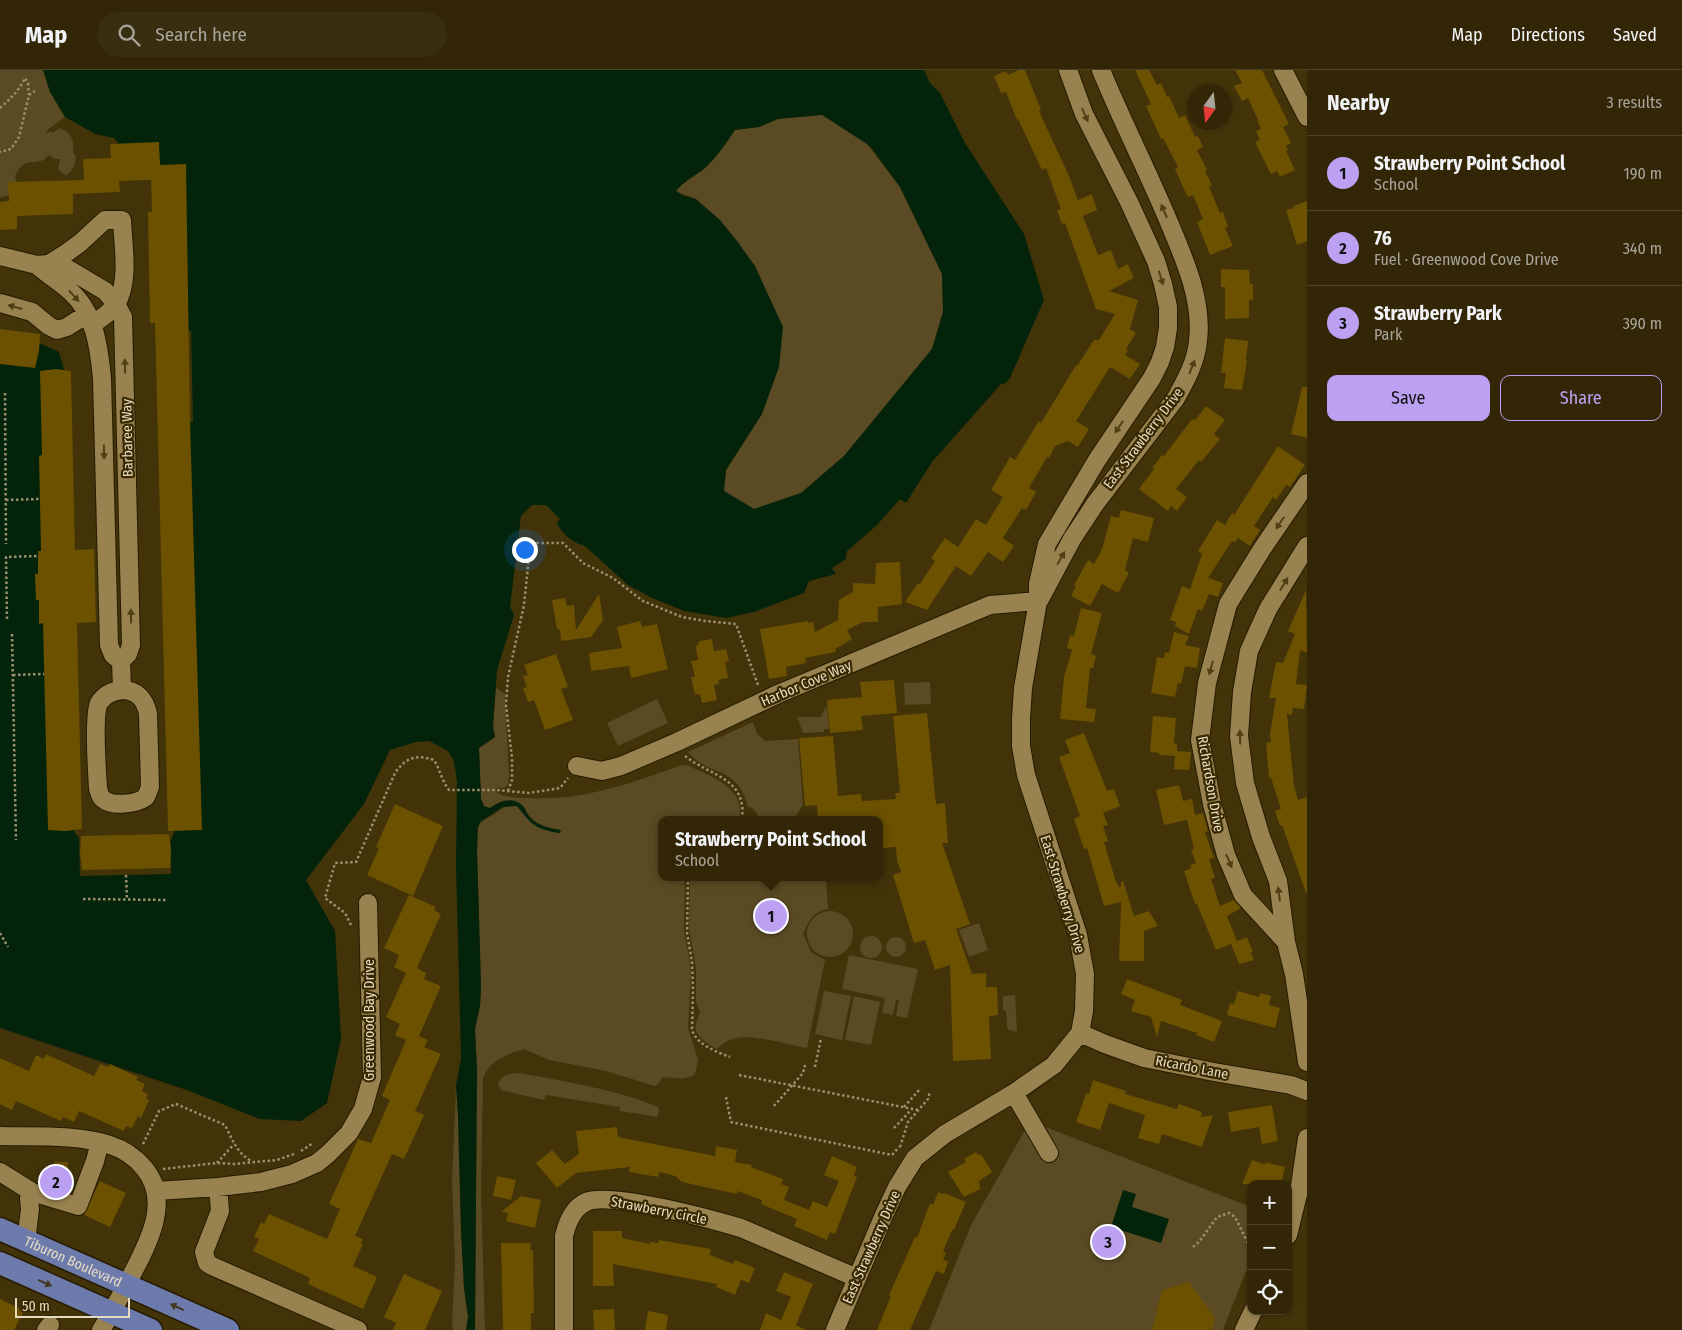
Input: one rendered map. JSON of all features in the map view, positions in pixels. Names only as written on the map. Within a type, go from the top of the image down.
[{"type":"main road","name":"Tiburon Boulevard","points":[[0,1229],[228,1330]]},
{"type":"main road","points":[[0,1263],[106,1321],[151,1330]]},
{"type":"street","name":"East Strawberry Drive","points":[[835,1330],[897,1187],[915,1158],[945,1134],[1014,1093],[1054,1065],[1080,1033],[1085,992],[1083,956],[1078,935],[1026,775],[1021,746],[1023,688],[1038,601],[1038,584],[1047,544],[1097,460],[1152,378],[1165,347],[1168,328],[1168,307],[1156,261],[1129,202],[1084,114],[1068,70]]},
{"type":"street","name":"East Strawberry Drive","points":[[1038,601],[1072,540],[1095,504],[1176,398],[1195,360],[1198,342],[1198,305],[1186,266],[1156,191],[1101,70]]},
{"type":"street","points":[[1283,70],[1307,117]]},
{"type":"street","points":[[0,303],[32,312],[49,326],[58,330],[110,311],[116,304],[123,286],[122,220],[105,220],[65,254],[43,264]]},
{"type":"street","name":"Barbaree Way","points":[[0,256],[68,269],[99,287],[116,304],[123,317],[131,645],[128,654],[121,661],[122,690]]},
{"type":"street","name":"Barbaree Way","points":[[43,264],[71,292],[90,319],[99,349],[102,378],[109,645],[113,655],[121,661]]},
{"type":"street","name":"Richardson Drive","points":[[1286,942],[1243,895],[1226,855],[1212,804],[1200,740],[1207,683],[1228,604],[1307,482]]},
{"type":"street","name":"Richardson Drive","points":[[1307,546],[1268,609],[1249,651],[1242,692],[1239,736],[1245,782],[1261,837],[1278,881],[1286,942],[1294,974],[1307,1062]]},
{"type":"street","name":"Harbor Cove Way","points":[[577,766],[602,771],[621,766],[764,701],[990,605],[1038,601]]},
{"type":"street","points":[[122,690],[131,691],[140,696],[146,704],[148,714],[150,787],[146,797],[135,803],[109,802],[103,799],[98,788],[97,710],[104,697],[113,691],[122,690]]},
{"type":"street","name":"Greenwood Bay Drive","points":[[156,1191],[218,1188],[278,1178],[306,1169],[328,1154],[349,1133],[357,1121],[369,1092],[372,1062],[368,903]]},
{"type":"street","name":"Ricardo Lane","points":[[1080,1033],[1144,1058],[1291,1085],[1307,1091]]},
{"type":"street","points":[[1014,1093],[1049,1152]]},
{"type":"street","points":[[0,1136],[100,1142],[120,1149],[141,1165],[154,1184],[157,1212],[155,1222],[139,1260],[106,1321]]},
{"type":"street","points":[[1290,1225],[1300,1186],[1307,1138]]},
{"type":"street","points":[[0,1172],[32,1192],[78,1206],[100,1142]]},
{"type":"street","points":[[218,1188],[220,1211],[204,1252],[208,1263],[358,1330]]},
{"type":"street","points":[[26,1242],[30,1209],[29,1198],[32,1192]]},
{"type":"street","name":"Strawberry Circle","points":[[564,1330],[564,1236],[566,1227],[577,1209],[585,1203],[594,1200],[604,1199],[653,1206],[722,1222],[741,1228],[857,1278]]},
{"type":"street","points":[[1244,1330],[1251,1315]]},
{"type":"path","points":[[0,108],[21,88],[25,78],[28,83],[29,95],[19,137],[11,149],[0,152]]},
{"type":"path","points":[[29,95],[35,91]]},
{"type":"path","points":[[5,393],[6,544]]},
{"type":"path","points":[[6,500],[40,499]]},
{"type":"path","points":[[508,791],[512,780],[512,758],[506,705],[508,677],[524,605],[530,546],[535,543],[563,543],[582,563],[613,578],[643,602],[682,617],[736,624],[764,701]]},
{"type":"path","points":[[7,619],[6,557],[38,556]]},
{"type":"path","points":[[12,634],[16,840]]},
{"type":"path","points":[[13,676],[44,674]]},
{"type":"path","points":[[677,742],[683,755],[696,765],[730,782],[742,803],[742,816]]},
{"type":"path","points":[[352,926],[346,913],[325,898],[335,863],[356,862],[395,773],[410,758],[419,757],[434,760],[449,790],[497,790],[529,793],[560,788],[577,766]]},
{"type":"path","points":[[126,875],[127,900]]},
{"type":"path","points":[[688,881],[687,933],[692,962],[692,1030],[694,1036],[714,1051],[730,1056]]},
{"type":"path","points":[[83,899],[168,900]]},
{"type":"path","points":[[0,933],[8,947]]},
{"type":"path","points":[[814,1067],[821,1038]]},
{"type":"path","points":[[774,1106],[803,1073],[805,1065]]},
{"type":"path","points":[[739,1075],[918,1110]]},
{"type":"path","points":[[904,1108],[920,1089]]},
{"type":"path","points":[[726,1097],[731,1122],[892,1155],[899,1147],[908,1122],[928,1098],[930,1091]]},
{"type":"path","points":[[252,1162],[242,1156],[225,1125],[176,1104],[159,1111],[141,1165],[234,1164],[277,1160],[299,1152],[318,1140]]},
{"type":"path","points":[[894,1128],[912,1109]]},
{"type":"path","points":[[217,1163],[234,1144]]},
{"type":"path","points":[[899,1147],[915,1158]]},
{"type":"path","points":[[1193,1247],[1200,1242],[1216,1217],[1229,1212],[1235,1217],[1247,1241]]},
{"type":"shaded area","points":[[0,70],[43,70],[50,92],[65,117],[46,131],[46,133],[52,131],[53,133],[59,128],[67,132],[71,137],[73,152],[76,157],[73,167],[66,176],[58,169],[60,159],[54,159],[50,155],[44,160],[24,164],[15,176],[17,184],[14,193],[0,198]]},
{"type":"shaded area","points":[[43,70],[924,70],[930,83],[940,93],[965,143],[1024,234],[1044,300],[1010,378],[1006,383],[1001,384],[932,462],[906,503],[900,499],[877,525],[847,551],[846,559],[832,568],[836,574],[809,581],[804,593],[754,612],[726,618],[684,611],[650,597],[628,585],[585,546],[576,543],[565,534],[557,523],[560,519],[546,505],[532,505],[521,516],[510,607],[514,615],[497,670],[493,726],[495,737],[479,748],[481,799],[484,806],[490,808],[506,800],[518,802],[534,821],[561,832],[544,830],[534,825],[517,806],[503,807],[480,822],[478,828],[481,987],[480,1006],[475,1029],[477,1069],[475,1330],[466,1330],[468,1317],[464,1288],[461,1230],[456,1086],[461,1058],[456,866],[457,782],[454,761],[448,751],[429,741],[416,742],[390,750],[364,804],[306,880],[335,931],[341,1039],[327,1103],[301,1121],[260,1119],[187,1090],[0,1028],[0,346],[42,344],[59,352],[64,370],[71,453],[76,722],[74,832],[87,846],[169,846],[174,832],[180,718],[153,175],[123,149],[114,138],[95,134],[65,117],[50,92]],"holes":[[[822,115],[870,146],[900,187],[942,274],[943,312],[932,349],[844,456],[801,493],[754,509],[724,491],[726,470],[762,414],[779,367],[783,327],[755,266],[737,241],[720,220],[696,199],[676,191],[682,184],[709,164],[735,130],[759,127],[778,119]]]},
{"type":"shaded area","points":[[827,92],[900,187],[942,274],[943,312],[932,349],[844,456],[801,493],[754,509],[724,491],[726,470],[762,414],[696,199],[676,191],[682,184],[709,164],[735,130],[759,127]]},
{"type":"shaded area","points":[[930,682],[931,704],[905,705],[904,683]]},
{"type":"shaded area","points":[[496,688],[505,694],[509,775],[508,784],[504,788],[496,788],[497,793],[505,796],[550,798],[588,794],[687,765],[724,784],[732,791],[740,809],[739,816],[658,816],[658,881],[685,881],[684,932],[691,975],[688,1028],[698,1060],[695,1074],[683,1078],[663,1077],[655,1086],[606,1071],[549,1060],[524,1049],[511,1053],[495,1062],[486,1072],[483,1078],[481,1191],[485,1330],[475,1330],[477,1069],[475,1029],[480,1006],[481,987],[478,830],[483,820],[503,808],[517,806],[538,827],[559,833],[560,830],[545,827],[531,819],[525,809],[515,801],[490,808],[484,806],[481,799],[479,748],[495,737],[493,726]]},
{"type":"shaded area","points":[[657,699],[668,723],[618,746],[607,723]]},
{"type":"shaded area","points":[[827,706],[829,729],[824,729],[824,732],[803,733],[797,717],[820,717]]},
{"type":"shaded area","points":[[753,722],[757,734],[766,741],[798,739],[803,804],[796,816],[757,816],[753,808],[748,807],[743,793],[730,777],[704,765],[688,752]]},
{"type":"shaded area","points":[[690,881],[826,881],[828,909],[815,914],[803,934],[811,952],[825,960],[807,1048],[744,1037],[731,1039],[716,1049],[699,1036],[696,1028],[700,1012],[696,1002],[696,968],[689,929]]},
{"type":"shaded area","points":[[825,911],[835,911],[849,921],[853,934],[849,947],[843,953],[835,957],[825,957],[811,947],[807,939],[807,929],[817,915]]},
{"type":"shaded area","points":[[979,923],[988,950],[969,957],[959,930]]},
{"type":"shaded area","points":[[871,936],[881,943],[882,947],[875,957],[871,958],[861,951],[860,947],[867,937]]},
{"type":"shaded area","points":[[892,937],[900,937],[906,943],[906,951],[900,957],[892,957],[886,951],[886,943]]},
{"type":"shaded area","points":[[849,955],[918,969],[907,1018],[896,1016],[899,1000],[896,1000],[893,1015],[882,1013],[885,998],[842,989]]},
{"type":"shaded area","points":[[824,991],[851,996],[842,1040],[815,1034]]},
{"type":"shaded area","points":[[1015,995],[1017,1032],[1009,1030],[1007,1027],[1006,1011],[1003,1010],[1003,996]]},
{"type":"shaded area","points":[[854,996],[880,1002],[871,1045],[845,1040]]},
{"type":"shaded area","points":[[520,1073],[625,1095],[658,1107],[659,1111],[657,1117],[620,1111],[620,1107],[546,1095],[544,1100],[501,1090],[498,1085],[501,1078],[506,1075]]},
{"type":"shaded area","points":[[456,1086],[464,1288],[468,1317],[466,1330],[453,1330],[452,1325],[455,1262],[452,1181]]},
{"type":"shaded area","points":[[1030,1121],[1247,1205],[1247,1268],[1223,1330],[929,1330],[971,1225]]},
{"type":"shaded area","points":[[1123,1190],[1136,1194],[1132,1207],[1169,1219],[1161,1243],[1111,1227]]},
{"type":"pier","points":[[191,331],[193,422],[173,422],[177,332]]},
{"type":"pier","points":[[79,837],[87,846],[169,846],[171,843],[171,874],[80,876]]},
{"type":"building","points":[[1019,70],[1025,70],[1041,110],[1039,111],[1078,200],[1092,194],[1097,210],[1083,216],[1098,255],[1111,250],[1118,269],[1128,264],[1134,278],[1109,291],[1138,300],[1130,329],[1136,333],[1126,349],[1128,350],[1125,355],[1140,364],[1130,379],[1110,367],[1076,421],[1089,429],[1078,447],[1068,441],[1055,446],[1049,458],[1047,457],[1029,488],[1036,492],[1026,510],[1022,508],[1003,538],[1014,546],[1003,562],[988,552],[971,576],[956,566],[928,610],[905,602],[935,561],[931,558],[945,538],[958,547],[976,519],[986,525],[1003,497],[991,490],[1010,457],[1015,460],[1039,421],[1041,423],[1076,365],[1094,340],[1099,340],[1115,314],[1096,309],[1065,223],[1062,224],[1057,210],[1061,209],[1046,168],[1042,170],[1017,120],[1006,92],[1001,93],[994,76],[1006,71],[1008,75]]},
{"type":"building","points":[[1135,70],[1149,70],[1157,85],[1161,83],[1179,118],[1185,115],[1187,130],[1192,130],[1195,137],[1198,136],[1203,147],[1197,150],[1212,185],[1209,187],[1220,213],[1223,212],[1228,227],[1225,228],[1233,246],[1210,255],[1197,222],[1203,219],[1193,195],[1188,197],[1175,169],[1178,167],[1163,138],[1161,139],[1146,106],[1151,104]]},
{"type":"building","points":[[1235,70],[1262,70],[1289,124],[1283,127],[1291,143],[1286,146],[1288,150],[1286,151],[1295,170],[1280,177],[1277,171],[1271,174],[1255,142],[1260,140],[1256,131],[1261,129],[1258,120],[1248,98],[1242,101],[1234,86],[1242,83]]},
{"type":"building","points":[[159,142],[160,165],[186,164],[190,420],[202,830],[168,831],[155,323],[150,323],[148,212],[152,212],[151,180],[119,181],[120,192],[73,194],[73,214],[17,216],[17,229],[0,230],[0,202],[9,201],[8,182],[84,180],[83,159],[111,158],[110,144]]},
{"type":"building","points":[[1307,201],[1307,241],[1297,245],[1286,210]]},
{"type":"building","points":[[1221,269],[1249,270],[1250,284],[1253,284],[1253,300],[1249,300],[1249,318],[1225,319],[1225,287],[1221,287]]},
{"type":"building","points":[[0,329],[40,334],[35,368],[0,364]]},
{"type":"building","points":[[1225,338],[1248,341],[1242,390],[1224,388],[1226,373],[1221,373]]},
{"type":"building","points":[[56,369],[71,371],[75,550],[94,549],[96,622],[77,623],[82,829],[65,831],[48,830],[43,623],[39,624],[39,600],[36,600],[35,574],[38,574],[38,551],[41,551],[39,456],[42,455],[40,371]]},
{"type":"building","points":[[1302,387],[1307,387],[1307,438],[1291,434]]},
{"type":"building","points":[[1206,406],[1225,420],[1214,434],[1220,439],[1201,462],[1199,460],[1176,489],[1187,497],[1177,511],[1171,506],[1168,511],[1139,489],[1162,455],[1164,456],[1192,419],[1195,420]]},
{"type":"building","points":[[1278,446],[1305,465],[1290,487],[1286,485],[1276,500],[1273,497],[1254,526],[1260,530],[1250,546],[1238,538],[1235,543],[1232,541],[1208,578],[1223,583],[1218,597],[1209,594],[1202,611],[1198,609],[1189,634],[1175,626],[1176,622],[1170,620],[1182,586],[1190,589],[1202,554],[1198,551],[1217,520],[1225,525],[1232,513],[1234,515]]},
{"type":"building","points":[[1121,510],[1154,518],[1148,542],[1133,538],[1125,570],[1129,573],[1118,593],[1102,584],[1090,606],[1071,596],[1076,586],[1074,585],[1088,560],[1094,564],[1102,549],[1111,516],[1119,518]]},
{"type":"building","points":[[900,562],[902,604],[878,607],[878,622],[863,622],[847,630],[852,639],[835,649],[836,652],[805,658],[806,663],[786,667],[787,676],[769,679],[760,629],[808,621],[808,623],[813,622],[815,632],[838,620],[839,600],[853,592],[853,583],[875,584],[876,563]]},
{"type":"building","points":[[1306,590],[1307,653],[1300,650],[1296,684],[1307,685],[1304,709],[1293,708],[1292,715],[1287,714],[1294,786],[1298,800],[1307,797],[1307,893],[1275,811],[1281,809],[1271,778],[1269,778],[1266,743],[1271,742],[1270,734],[1276,698],[1269,698],[1276,662],[1283,663],[1295,634],[1288,631]]},
{"type":"building","points":[[599,594],[603,620],[591,637],[561,641],[552,600],[565,598],[567,606],[574,605],[576,630]]},
{"type":"building","points":[[1081,608],[1102,613],[1091,654],[1096,656],[1093,668],[1090,668],[1086,708],[1096,709],[1094,722],[1060,719],[1064,677],[1072,650],[1067,648],[1070,635],[1074,636]]},
{"type":"building","points":[[640,621],[642,627],[657,624],[668,669],[631,678],[629,666],[591,671],[589,653],[622,648],[617,627]]},
{"type":"building","points":[[1174,632],[1189,636],[1185,645],[1200,648],[1197,668],[1185,666],[1181,684],[1178,683],[1175,697],[1151,693],[1157,657],[1164,658],[1165,652],[1169,653]]},
{"type":"building","points":[[712,639],[714,651],[726,649],[729,661],[725,662],[728,678],[718,680],[719,684],[714,685],[717,700],[702,703],[700,694],[695,695],[691,677],[695,677],[691,661],[698,660],[696,647],[700,641]]},
{"type":"building","points":[[556,654],[568,687],[561,689],[573,720],[545,730],[534,700],[528,702],[523,688],[527,687],[523,676],[528,675],[524,665]]},
{"type":"building","points":[[894,680],[897,713],[861,716],[863,730],[830,733],[827,700],[862,697],[860,682]]},
{"type":"building","points":[[927,713],[936,804],[945,803],[948,843],[942,843],[970,924],[956,929],[972,974],[986,973],[986,987],[997,987],[998,1015],[989,1016],[991,1059],[953,1061],[950,965],[935,970],[925,940],[914,943],[893,875],[901,872],[897,860],[896,847],[883,848],[883,816],[818,816],[817,805],[805,806],[799,738],[833,736],[838,796],[861,794],[862,801],[896,799],[895,793],[900,793],[893,716]]},
{"type":"building","points":[[1153,716],[1176,718],[1174,743],[1177,744],[1177,751],[1191,752],[1189,770],[1174,769],[1175,756],[1159,755],[1159,753],[1150,752]]},
{"type":"building","points":[[1084,733],[1107,791],[1114,789],[1120,806],[1103,813],[1108,825],[1103,826],[1108,841],[1104,842],[1116,882],[1121,887],[1121,882],[1123,881],[1134,916],[1149,911],[1158,926],[1144,931],[1144,961],[1119,961],[1121,902],[1104,906],[1087,848],[1084,849],[1074,819],[1080,816],[1059,757],[1070,753],[1065,740]]},
{"type":"building","points":[[1179,785],[1183,801],[1192,799],[1195,815],[1203,813],[1208,831],[1205,832],[1214,858],[1209,859],[1215,878],[1211,879],[1220,906],[1234,900],[1241,908],[1227,916],[1237,941],[1247,937],[1254,960],[1239,964],[1231,944],[1216,950],[1197,904],[1195,904],[1184,871],[1191,868],[1190,865],[1196,863],[1191,850],[1194,849],[1187,820],[1164,825],[1156,790]]},
{"type":"building","points":[[395,804],[443,826],[413,896],[367,875],[379,848],[376,847]]},
{"type":"building","points":[[169,834],[170,868],[82,870],[81,836]]},
{"type":"building","points":[[409,895],[436,907],[434,910],[441,914],[417,968],[426,973],[424,979],[441,986],[419,1036],[428,1040],[424,1047],[441,1054],[415,1111],[424,1115],[404,1159],[392,1154],[355,1236],[363,1239],[361,1243],[363,1244],[353,1266],[377,1277],[363,1309],[308,1284],[310,1278],[253,1251],[259,1239],[254,1237],[261,1222],[264,1224],[269,1214],[327,1239],[340,1209],[329,1204],[358,1139],[371,1143],[390,1100],[382,1096],[406,1040],[395,1035],[400,1024],[386,1017],[406,973],[394,967],[399,955],[384,948]]},
{"type":"building","points":[[1127,979],[1182,1000],[1180,1005],[1222,1021],[1214,1042],[1196,1035],[1197,1033],[1161,1021],[1157,1037],[1151,1017],[1131,1011],[1135,1000],[1121,994]]},
{"type":"building","points":[[1238,991],[1259,997],[1260,993],[1271,996],[1269,1005],[1280,1008],[1275,1028],[1227,1015],[1230,1003],[1234,1004]]},
{"type":"building","points":[[46,1054],[94,1076],[100,1064],[108,1067],[110,1064],[138,1077],[136,1080],[145,1084],[142,1091],[148,1094],[146,1099],[149,1100],[141,1118],[138,1116],[132,1128],[126,1126],[124,1131],[79,1111],[74,1122],[63,1117],[61,1121],[16,1101],[12,1110],[0,1104],[0,1058],[29,1071],[36,1055],[44,1059]]},
{"type":"building","points":[[1093,1080],[1126,1091],[1125,1094],[1177,1109],[1179,1104],[1202,1112],[1201,1117],[1213,1115],[1202,1147],[1162,1134],[1159,1144],[1138,1138],[1145,1115],[1109,1103],[1100,1130],[1076,1122],[1086,1093],[1089,1094]]},
{"type":"building","points":[[1272,1105],[1278,1141],[1262,1144],[1259,1127],[1231,1132],[1228,1112]]},
{"type":"building","points":[[617,1127],[618,1137],[715,1156],[716,1146],[737,1150],[735,1162],[752,1165],[751,1167],[783,1179],[781,1184],[789,1187],[784,1200],[809,1210],[813,1201],[827,1207],[839,1181],[824,1175],[832,1156],[857,1167],[854,1175],[857,1177],[835,1234],[830,1232],[827,1240],[794,1226],[797,1219],[761,1204],[762,1200],[737,1191],[737,1194],[682,1182],[675,1176],[659,1172],[658,1177],[629,1172],[630,1167],[576,1173],[557,1188],[536,1163],[552,1150],[565,1164],[579,1154],[576,1131]]},
{"type":"building","points":[[976,1152],[978,1155],[981,1154],[992,1172],[979,1181],[980,1189],[964,1197],[948,1172],[966,1162],[964,1159]]},
{"type":"building","points":[[1252,1160],[1266,1165],[1265,1162],[1285,1167],[1282,1180],[1247,1180],[1247,1184],[1242,1184]]},
{"type":"building","points":[[54,1162],[68,1162],[67,1192],[53,1187]]},
{"type":"building","points":[[497,1176],[516,1180],[511,1200],[493,1196]]},
{"type":"building","points":[[100,1181],[126,1193],[110,1227],[84,1215]]},
{"type":"building","points":[[938,1192],[966,1202],[943,1251],[946,1253],[943,1259],[948,1262],[944,1274],[936,1271],[910,1330],[877,1330],[891,1296],[889,1295],[915,1237],[917,1238],[930,1203],[933,1205]]},
{"type":"building","points":[[521,1196],[541,1200],[535,1228],[506,1221],[508,1213],[501,1212]]},
{"type":"building","points":[[593,1231],[622,1231],[622,1238],[650,1244],[650,1242],[658,1243],[659,1240],[711,1249],[710,1255],[733,1264],[735,1260],[755,1268],[749,1283],[741,1280],[735,1295],[716,1287],[717,1284],[613,1264],[614,1286],[593,1286]]},
{"type":"building","points":[[501,1243],[531,1243],[530,1250],[533,1250],[534,1313],[531,1313],[531,1330],[503,1330]]},
{"type":"building","points":[[784,1272],[813,1284],[796,1325],[806,1330],[760,1330],[766,1313],[781,1320],[791,1297],[776,1291]]},
{"type":"building","points":[[404,1274],[442,1291],[425,1330],[393,1330],[396,1323],[384,1317]]},
{"type":"building","points":[[1189,1282],[1215,1318],[1212,1330],[1152,1330],[1162,1290]]},
{"type":"building","points":[[0,1299],[24,1311],[14,1330],[0,1330]]},
{"type":"building","points":[[614,1309],[615,1330],[594,1330],[593,1310]]},
{"type":"building","points":[[648,1311],[668,1315],[666,1330],[645,1330]]},
{"type":"place","name":"Strawberry Point School","points":[[771,916]]},
{"type":"place","name":"76","points":[[56,1182]]},
{"type":"place","name":"Strawberry Park","points":[[1108,1242]]}]
